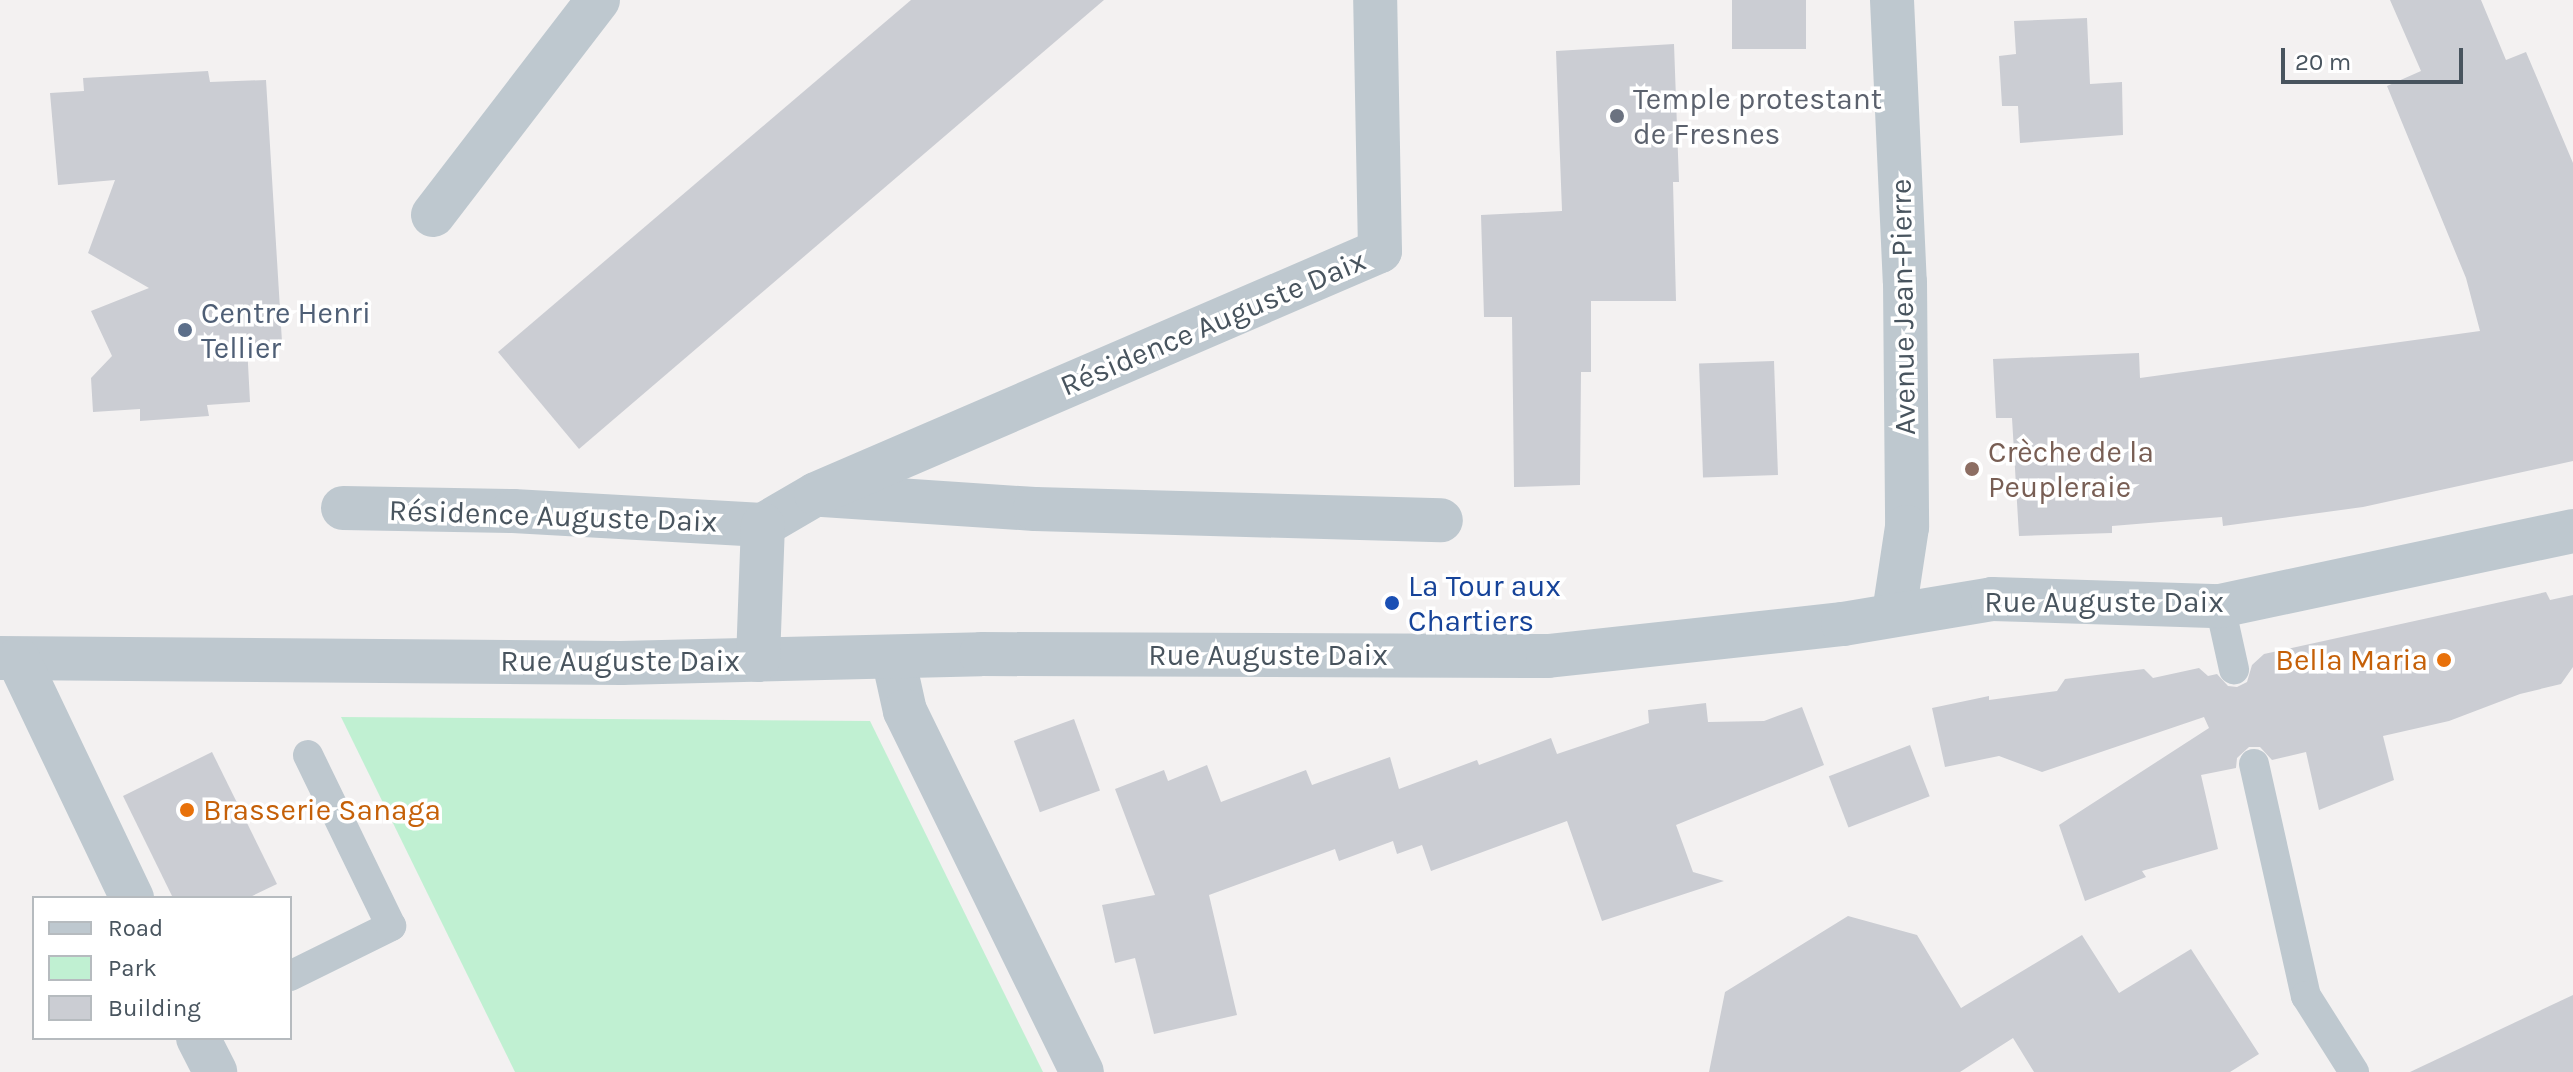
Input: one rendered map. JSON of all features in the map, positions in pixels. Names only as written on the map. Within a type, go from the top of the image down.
[{"type":"street","points":[[433,215],[598,0]]},
{"type":"street","name":"Résidence Auguste Daix","points":[[343,508],[513,511],[763,525],[816,494],[1380,251],[1375,0]]},
{"type":"street","name":"Avenue Jean-Pierre","points":[[1892,0],[1905,282],[1907,527],[1894,613]]},
{"type":"street","points":[[816,494],[1035,509],[1441,520]]},
{"type":"street","points":[[758,660],[763,525]]},
{"type":"street","name":"Rue Auguste Daix","points":[[9,658],[605,663],[893,657],[1548,656],[1843,624],[1894,613],[1992,599],[2220,606],[2573,531]]},
{"type":"street","points":[[893,657],[905,711],[1082,1072]]},
{"type":"street","points":[[9,658],[131,896]]},
{"type":"street","points":[[199,1040],[215,1072]]},
{"type":"lane","points":[[2220,606],[2234,669]]},
{"type":"lane","points":[[292,975],[391,926],[308,755]]},
{"type":"lane","points":[[2254,764],[2306,996],[2354,1072]]},
{"type":"green space","points":[[341,717],[870,721],[1043,1072],[515,1072]]},
{"type":"building","points":[[911,0],[1104,0],[579,449],[498,352]]},
{"type":"building","points":[[1732,0],[1806,0],[1806,49],[1732,49]]},
{"type":"building","points":[[2390,0],[2481,0],[2506,60],[2526,52],[2573,163],[2573,461],[2363,507],[2223,526],[2222,517],[2112,526],[2112,533],[2019,536],[2012,418],[1996,418],[1993,359],[2139,353],[2140,378],[2480,331],[2466,278],[2387,86],[2421,71]]},
{"type":"building","points":[[2087,18],[2090,84],[2122,82],[2123,135],[2020,143],[2018,106],[2002,106],[1999,56],[2016,54],[2014,21]]},
{"type":"building","points":[[1674,44],[1679,182],[1673,182],[1676,301],[1591,301],[1591,372],[1581,372],[1580,485],[1514,487],[1512,317],[1484,317],[1481,215],[1562,211],[1556,51]]},
{"type":"building","points":[[208,71],[210,82],[266,80],[282,342],[247,345],[250,402],[207,405],[209,416],[140,421],[140,409],[93,412],[91,378],[112,356],[91,311],[149,288],[88,253],[115,180],[58,185],[50,93],[84,91],[83,78]]},
{"type":"building","points":[[1774,361],[1778,475],[1703,478],[1699,364]]},
{"type":"building","points":[[2546,592],[2550,600],[2573,595],[2573,667],[2561,684],[2520,694],[2449,721],[2383,736],[2394,780],[2319,810],[2306,752],[2272,760],[2260,747],[2249,747],[2237,758],[2236,768],[2201,775],[2218,849],[2142,871],[2146,877],[2085,901],[2059,825],[2209,728],[2204,717],[2042,772],[1999,756],[1945,767],[1932,708],[1989,696],[1989,700],[2057,691],[2065,679],[2144,669],[2153,678],[2199,668],[2208,676],[2217,674],[2228,686],[2237,687],[2247,682],[2252,665],[2264,654]]},
{"type":"building","points":[[1706,703],[1708,722],[1764,721],[1802,707],[1824,765],[1676,825],[1693,872],[1724,881],[1602,921],[1567,821],[1431,871],[1422,845],[1397,854],[1393,841],[1339,861],[1335,849],[1209,895],[1237,1015],[1154,1034],[1135,958],[1115,963],[1102,905],[1155,895],[1115,789],[1164,770],[1168,781],[1207,765],[1221,802],[1306,770],[1312,785],[1390,757],[1399,789],[1477,760],[1479,765],[1551,738],[1557,754],[1649,723],[1648,710]]},
{"type":"building","points":[[1074,719],[1100,790],[1040,812],[1014,741]]},
{"type":"building","points":[[1910,745],[1930,796],[1848,828],[1829,776]]},
{"type":"building","points":[[212,752],[277,884],[252,896],[172,896],[123,796]]},
{"type":"building","points":[[1848,916],[1917,935],[1961,1008],[2082,935],[2119,993],[2191,949],[2259,1054],[2230,1072],[2034,1072],[2013,1038],[1960,1072],[1709,1072],[1725,992]]},
{"type":"building","points":[[2573,995],[2573,1072],[2410,1072]]},
{"type":"place","name":"Temple protestant de Fresnes","points":[[1617,116]]},
{"type":"place","name":"Centre Henri Tellier","points":[[185,330]]},
{"type":"place","name":"Crèche de la Peupleraie","points":[[1972,469]]},
{"type":"place","name":"La Tour aux Chartiers","points":[[1392,603]]},
{"type":"place","name":"Bella Maria","points":[[2444,660]]},
{"type":"place","name":"Brasserie Sanaga","points":[[187,810]]}]
